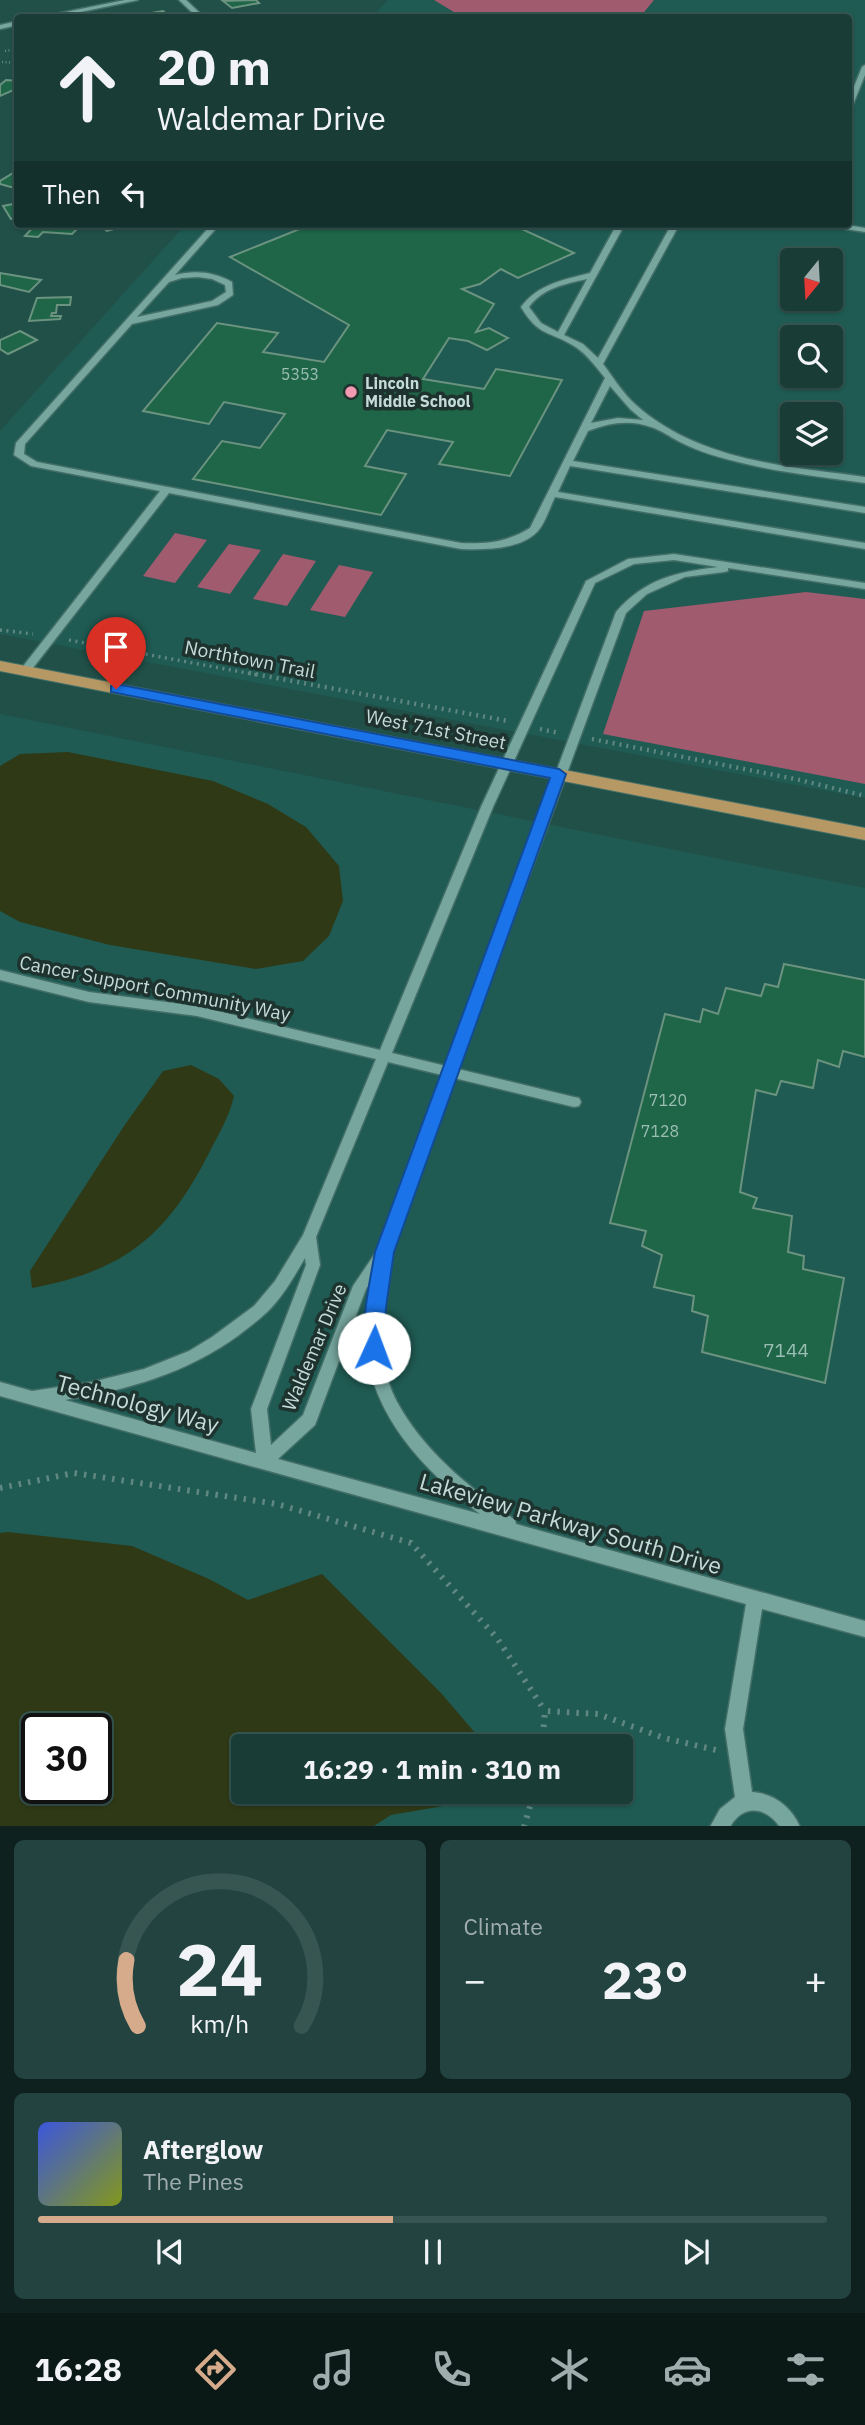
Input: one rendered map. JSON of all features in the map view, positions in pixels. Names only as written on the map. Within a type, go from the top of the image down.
[{"type":"main road","name":"West 71st Street","points":[[0,666],[865,834]]},
{"type":"street","points":[[60,14],[135,0]]},
{"type":"street","points":[[182,0],[198,14]]},
{"type":"street","points":[[852,99],[865,66]]},
{"type":"street","points":[[212,228],[21,443],[19,455],[34,464],[166,490],[461,546],[490,547],[516,542],[534,530],[610,377]]},
{"type":"street","points":[[593,275],[551,286],[532,296],[525,307],[536,324],[560,335],[593,275],[619,228]]},
{"type":"street","points":[[181,263],[187,270],[202,275]]},
{"type":"street","points":[[128,322],[215,303],[230,293],[229,284],[219,277],[177,276],[165,281]]},
{"type":"street","points":[[585,429],[602,421],[631,419],[655,425]]},
{"type":"street","points":[[553,494],[865,546]]},
{"type":"street","name":"Waldemar Drive","points":[[265,1461],[259,1409],[313,1265],[309,1237],[385,1058],[486,807],[508,765],[591,581],[632,561],[674,557],[790,574]]},
{"type":"street","name":"Waldemar Drive","points":[[265,1461],[309,1420],[360,1286],[384,1252],[621,612],[643,592],[683,574],[725,569],[790,574]]},
{"type":"street","points":[[790,574],[865,586]]},
{"type":"street","name":"Cancer Support Community Way","points":[[0,975],[89,997],[197,1011],[574,1102]]},
{"type":"street","points":[[29,1397],[83,1392],[127,1382],[176,1366],[196,1355],[267,1303],[288,1275],[309,1237]]},
{"type":"street","points":[[384,1252],[376,1302],[374,1348],[379,1376],[391,1405],[405,1430],[441,1469],[476,1502],[518,1532]]},
{"type":"street","name":"Technology Way","points":[[0,1389],[265,1461]]},
{"type":"street","name":"Lakeview Parkway South Drive","points":[[265,1461],[865,1629]]},
{"type":"street","points":[[744,1800],[734,1729],[755,1598]]},
{"type":"lane","points":[[599,364],[673,228]]},
{"type":"lane","points":[[560,335],[583,348],[631,405],[655,425],[690,444],[741,461],[865,480]]},
{"type":"lane","points":[[568,463],[865,510]]},
{"type":"lane","points":[[24,671],[166,490]]},
{"type":"lane","points":[[719,1826],[727,1810],[744,1800],[765,1801],[783,1813],[791,1826]]},
{"type":"path","points":[[5,51],[14,50]]},
{"type":"path","points":[[2,62],[14,63]]},
{"type":"path","name":"Northtown Trail","points":[[0,630],[494,718],[800,780],[865,796]]},
{"type":"path","points":[[0,1488],[74,1473],[277,1504],[411,1543],[496,1638],[545,1711],[543,1734]]},
{"type":"path","points":[[545,1711],[598,1714],[664,1738],[738,1756]]},
{"type":"path","points":[[524,1826],[530,1804]]},
{"type":"shaded area","points":[[388,0],[865,0],[865,798],[0,634],[0,431],[182,228],[852,228],[852,14],[375,14]]},
{"type":"shaded area","points":[[434,0],[654,0],[642,14],[457,14]]},
{"type":"shaded area","points":[[175,533],[207,540],[175,583],[143,576]]},
{"type":"shaded area","points":[[229,544],[261,550],[230,594],[197,587]]},
{"type":"shaded area","points":[[283,554],[316,561],[287,606],[253,599]]},
{"type":"shaded area","points":[[339,565],[373,572],[345,617],[310,610]]},
{"type":"shaded area","points":[[806,592],[865,599],[865,784],[603,734],[644,611]]},
{"type":"shaded area","points":[[0,714],[865,888],[865,1826],[0,1826]]},
{"type":"shaded area","points":[[68,752],[213,781],[268,804],[306,827],[339,866],[343,901],[329,936],[303,961],[256,969],[110,945],[20,922],[0,911],[0,766],[20,754]]},
{"type":"shaded area","points":[[191,1065],[219,1079],[234,1096],[219,1133],[176,1208],[158,1229],[117,1260],[92,1272],[32,1288],[30,1271],[163,1071]]},
{"type":"shaded area","points":[[0,1533],[132,1546],[209,1579],[248,1600],[322,1574],[441,1693],[476,1734],[231,1734],[231,1804],[450,1804],[391,1815],[374,1826],[0,1826]]},
{"type":"building","points":[[256,0],[259,3],[232,8],[223,1]]},
{"type":"building","points":[[163,11],[166,14],[146,14]]},
{"type":"building","points":[[6,80],[14,81],[14,90],[0,96],[0,85]]},
{"type":"building","points":[[14,172],[14,188],[0,184],[0,181]]},
{"type":"building","points":[[14,204],[14,218],[11,219],[3,206]]},
{"type":"building","points":[[32,228],[78,228],[72,234],[43,232],[38,237],[25,236]]},
{"type":"building","points":[[302,228],[520,228],[574,253],[518,278],[501,269],[480,284],[462,289],[494,304],[476,332],[489,328],[508,338],[487,350],[468,341],[449,338],[423,379],[484,389],[496,369],[562,380],[510,476],[439,464],[453,442],[387,430],[365,466],[406,474],[381,515],[193,479],[222,441],[260,448],[285,414],[224,402],[209,424],[143,411],[217,323],[278,333],[263,352],[324,362],[349,325],[230,257]]},
{"type":"building","points":[[0,273],[41,280],[29,292],[0,285]]},
{"type":"building","points":[[71,297],[70,305],[57,305],[56,313],[52,313],[51,316],[61,316],[60,319],[29,321],[37,298]]},
{"type":"building","points":[[20,331],[37,340],[8,354],[0,349],[0,340]]},
{"type":"building","points":[[784,964],[865,980],[865,1057],[843,1051],[839,1067],[818,1060],[813,1088],[781,1081],[776,1095],[756,1090],[740,1192],[757,1198],[753,1208],[792,1216],[788,1252],[804,1256],[803,1269],[844,1278],[825,1383],[702,1352],[708,1316],[692,1311],[694,1296],[654,1287],[662,1255],[642,1246],[646,1231],[610,1223],[665,1014],[700,1022],[703,1009],[718,1014],[726,988],[761,996],[765,984],[778,987]]},
{"type":"place","name":"Lincoln Middle School","points":[[351,392]]},
{"type":"route","points":[[116,689],[559,774],[384,1252],[374,1323],[374,1348]]}]
